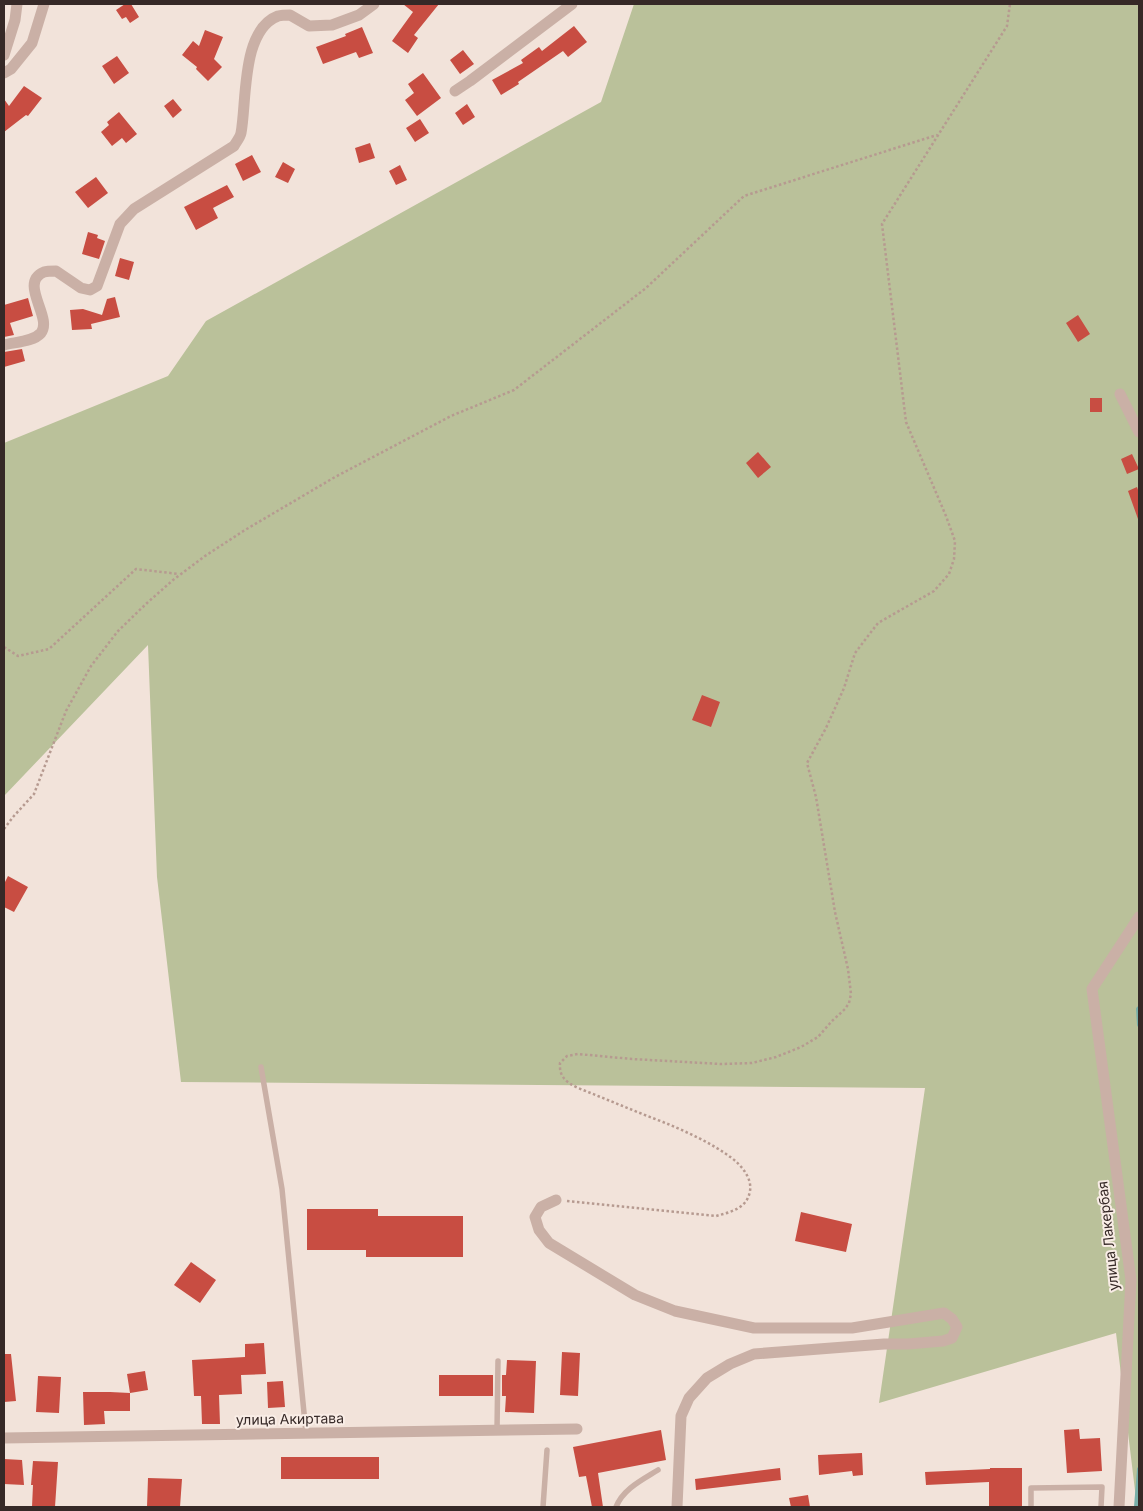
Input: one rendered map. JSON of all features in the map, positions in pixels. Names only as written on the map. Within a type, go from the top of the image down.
[{"type":"street","points":[[4,55],[15,20],[17,4]]},
{"type":"street","points":[[4,72],[11,68],[32,43],[44,4]]},
{"type":"street","points":[[4,345],[33,338],[42,332],[44,323],[34,288],[36,280],[44,272],[56,271],[81,288],[90,290],[97,286],[120,224],[134,209],[234,146],[240,135],[250,57],[258,34],[268,23],[278,16],[290,15],[309,26],[332,25],[359,15],[374,4]]},
{"type":"street","points":[[455,90],[470,81],[572,4]]},
{"type":"street","points":[[1120,394],[1139,432]]},
{"type":"street","name":"улица Лакербая","points":[[1119,1507],[1130,1280],[1092,989],[1139,917]]},
{"type":"street","points":[[556,1200],[541,1207],[535,1217],[539,1230],[549,1243],[635,1295],[675,1311],[754,1328],[852,1328],[944,1313],[952,1319],[957,1327],[952,1338],[943,1341],[754,1354],[730,1364],[707,1378],[689,1398],[681,1416],[677,1507]]},
{"type":"street","name":"улица Акиртава","points":[[4,1438],[577,1429]]},
{"type":"lane","points":[[261,1067],[282,1188],[306,1433]]},
{"type":"lane","points":[[497,1430],[498,1361]]},
{"type":"lane","points":[[543,1507],[547,1450]]},
{"type":"lane","points":[[616,1507],[619,1500],[628,1490],[658,1470]]},
{"type":"lane","points":[[1031,1507],[1031,1488],[1102,1487],[1101,1507]]},
{"type":"path","points":[[556,1200],[716,1216],[736,1210],[745,1204],[750,1195],[751,1184],[748,1176],[735,1160],[687,1132],[565,1081],[560,1073],[560,1063],[567,1056],[578,1054],[721,1064],[752,1063],[776,1057],[801,1047],[818,1037],[849,1003],[851,994],[848,969],[835,912],[816,797],[807,763],[826,728],[844,688],[856,652],[878,623],[934,591],[949,574],[954,559],[955,541],[906,422],[882,224],[1007,26],[1010,4]]},
{"type":"path","points":[[4,828],[34,794],[66,711],[91,666],[118,631],[147,602],[204,556],[336,476],[450,416],[514,390],[646,288],[744,196],[939,134]]},
{"type":"path","points":[[4,647],[18,656],[49,649],[136,569],[180,575]]},
{"type":"green space","points":[[634,4],[1139,4],[1139,1507],[1137,1507],[1116,1333],[879,1403],[925,1088],[181,1082],[157,877],[148,645],[4,796],[4,443],[168,376],[206,321],[601,102]]},
{"type":"building","points":[[125,4],[131,4],[139,17],[130,23],[126,17],[122,19],[116,10]]},
{"type":"building","points":[[403,4],[439,4],[414,35],[418,38],[408,53],[392,41],[413,12]]},
{"type":"building","points":[[574,26],[587,42],[568,57],[563,51],[501,95],[492,80],[523,63],[521,60],[539,47],[542,51]]},
{"type":"building","points":[[362,27],[373,53],[359,58],[356,52],[323,64],[316,47],[346,36],[345,34]]},
{"type":"building","points":[[205,30],[223,37],[214,59],[222,67],[208,81],[196,69],[197,67],[182,55],[193,41],[199,46]]},
{"type":"building","points":[[463,50],[474,64],[460,74],[450,60]]},
{"type":"building","points":[[117,56],[129,73],[114,84],[102,66]]},
{"type":"building","points":[[423,73],[441,98],[417,116],[405,100],[414,93],[408,84]]},
{"type":"building","points":[[24,86],[42,98],[28,116],[26,115],[4,132],[4,99],[9,106]]},
{"type":"building","points":[[173,99],[182,110],[173,118],[164,106]]},
{"type":"building","points":[[467,104],[475,117],[463,125],[455,113]]},
{"type":"building","points":[[119,112],[137,134],[126,143],[122,138],[112,146],[101,132],[109,125],[107,122]]},
{"type":"building","points":[[420,119],[429,133],[415,142],[406,128]]},
{"type":"building","points":[[370,143],[375,158],[359,163],[355,148]]},
{"type":"building","points":[[252,155],[261,172],[243,181],[235,164]]},
{"type":"building","points":[[283,162],[295,169],[288,183],[275,177]]},
{"type":"building","points":[[400,165],[407,180],[396,185],[389,171]]},
{"type":"building","points":[[96,177],[108,193],[88,208],[75,192]]},
{"type":"building","points":[[227,185],[234,197],[213,208],[218,218],[196,230],[184,207]]},
{"type":"building","points":[[88,232],[98,235],[97,238],[105,241],[99,259],[82,254]]},
{"type":"building","points":[[120,258],[134,262],[129,280],[115,276]]},
{"type":"building","points":[[115,297],[120,317],[91,324],[92,329],[72,330],[70,310],[83,309],[102,315],[107,299]]},
{"type":"building","points":[[28,298],[33,316],[10,323],[14,335],[4,337],[4,305]]},
{"type":"building","points":[[1078,315],[1090,334],[1078,342],[1066,323]]},
{"type":"building","points":[[22,349],[25,361],[4,367],[4,352]]},
{"type":"building","points":[[1090,398],[1102,398],[1102,412],[1090,412]]},
{"type":"building","points":[[758,452],[771,467],[758,478],[746,463]]},
{"type":"building","points":[[1132,454],[1139,469],[1127,474],[1121,459]]},
{"type":"building","points":[[1137,487],[1139,493],[1139,519],[1128,491]]},
{"type":"building","points":[[702,695],[720,702],[711,727],[692,720]]},
{"type":"building","points":[[8,876],[28,887],[14,912],[4,907],[4,884]]},
{"type":"building","points":[[307,1209],[378,1209],[378,1216],[463,1216],[463,1257],[366,1257],[366,1250],[307,1250]]},
{"type":"building","points":[[801,1212],[852,1224],[846,1252],[795,1241]]},
{"type":"building","points":[[191,1262],[216,1280],[200,1303],[174,1285]]},
{"type":"building","points":[[264,1343],[266,1374],[241,1375],[242,1394],[219,1395],[220,1424],[202,1424],[201,1396],[194,1396],[192,1360],[245,1357],[245,1344]]},
{"type":"building","points":[[562,1352],[580,1353],[578,1396],[560,1395]]},
{"type":"building","points":[[4,1354],[11,1354],[16,1401],[4,1402]]},
{"type":"building","points":[[507,1360],[536,1361],[534,1413],[505,1412],[506,1396],[502,1396],[502,1375],[506,1375]]},
{"type":"building","points":[[145,1371],[148,1390],[130,1393],[127,1374]]},
{"type":"building","points":[[439,1375],[493,1375],[493,1396],[439,1396]]},
{"type":"building","points":[[38,1376],[61,1377],[59,1413],[36,1412]]},
{"type":"building","points":[[283,1381],[285,1407],[268,1408],[267,1382]]},
{"type":"building","points":[[83,1392],[130,1393],[130,1411],[104,1411],[105,1424],[84,1425]]},
{"type":"building","points":[[1079,1429],[1080,1439],[1100,1438],[1102,1471],[1067,1473],[1064,1430]]},
{"type":"building","points":[[661,1430],[666,1460],[598,1473],[603,1507],[592,1507],[586,1476],[579,1477],[573,1447]]},
{"type":"building","points":[[862,1453],[863,1475],[853,1476],[852,1471],[819,1475],[818,1455]]},
{"type":"building","points":[[281,1457],[379,1457],[379,1479],[281,1479]]},
{"type":"building","points":[[4,1459],[22,1460],[24,1485],[4,1484]]},
{"type":"building","points":[[33,1461],[58,1462],[55,1507],[32,1507]]},
{"type":"building","points":[[780,1468],[781,1480],[696,1490],[695,1479]]},
{"type":"building","points":[[1022,1468],[1022,1507],[989,1507],[989,1482],[926,1485],[925,1472]]},
{"type":"building","points":[[148,1478],[182,1479],[180,1507],[147,1507]]},
{"type":"building","points":[[808,1495],[810,1507],[791,1507],[789,1498]]},
{"type":"waterway","points":[[1139,1008],[1139,1025]]},
{"type":"waterway","points":[[1136,1507],[1139,1469]]}]
